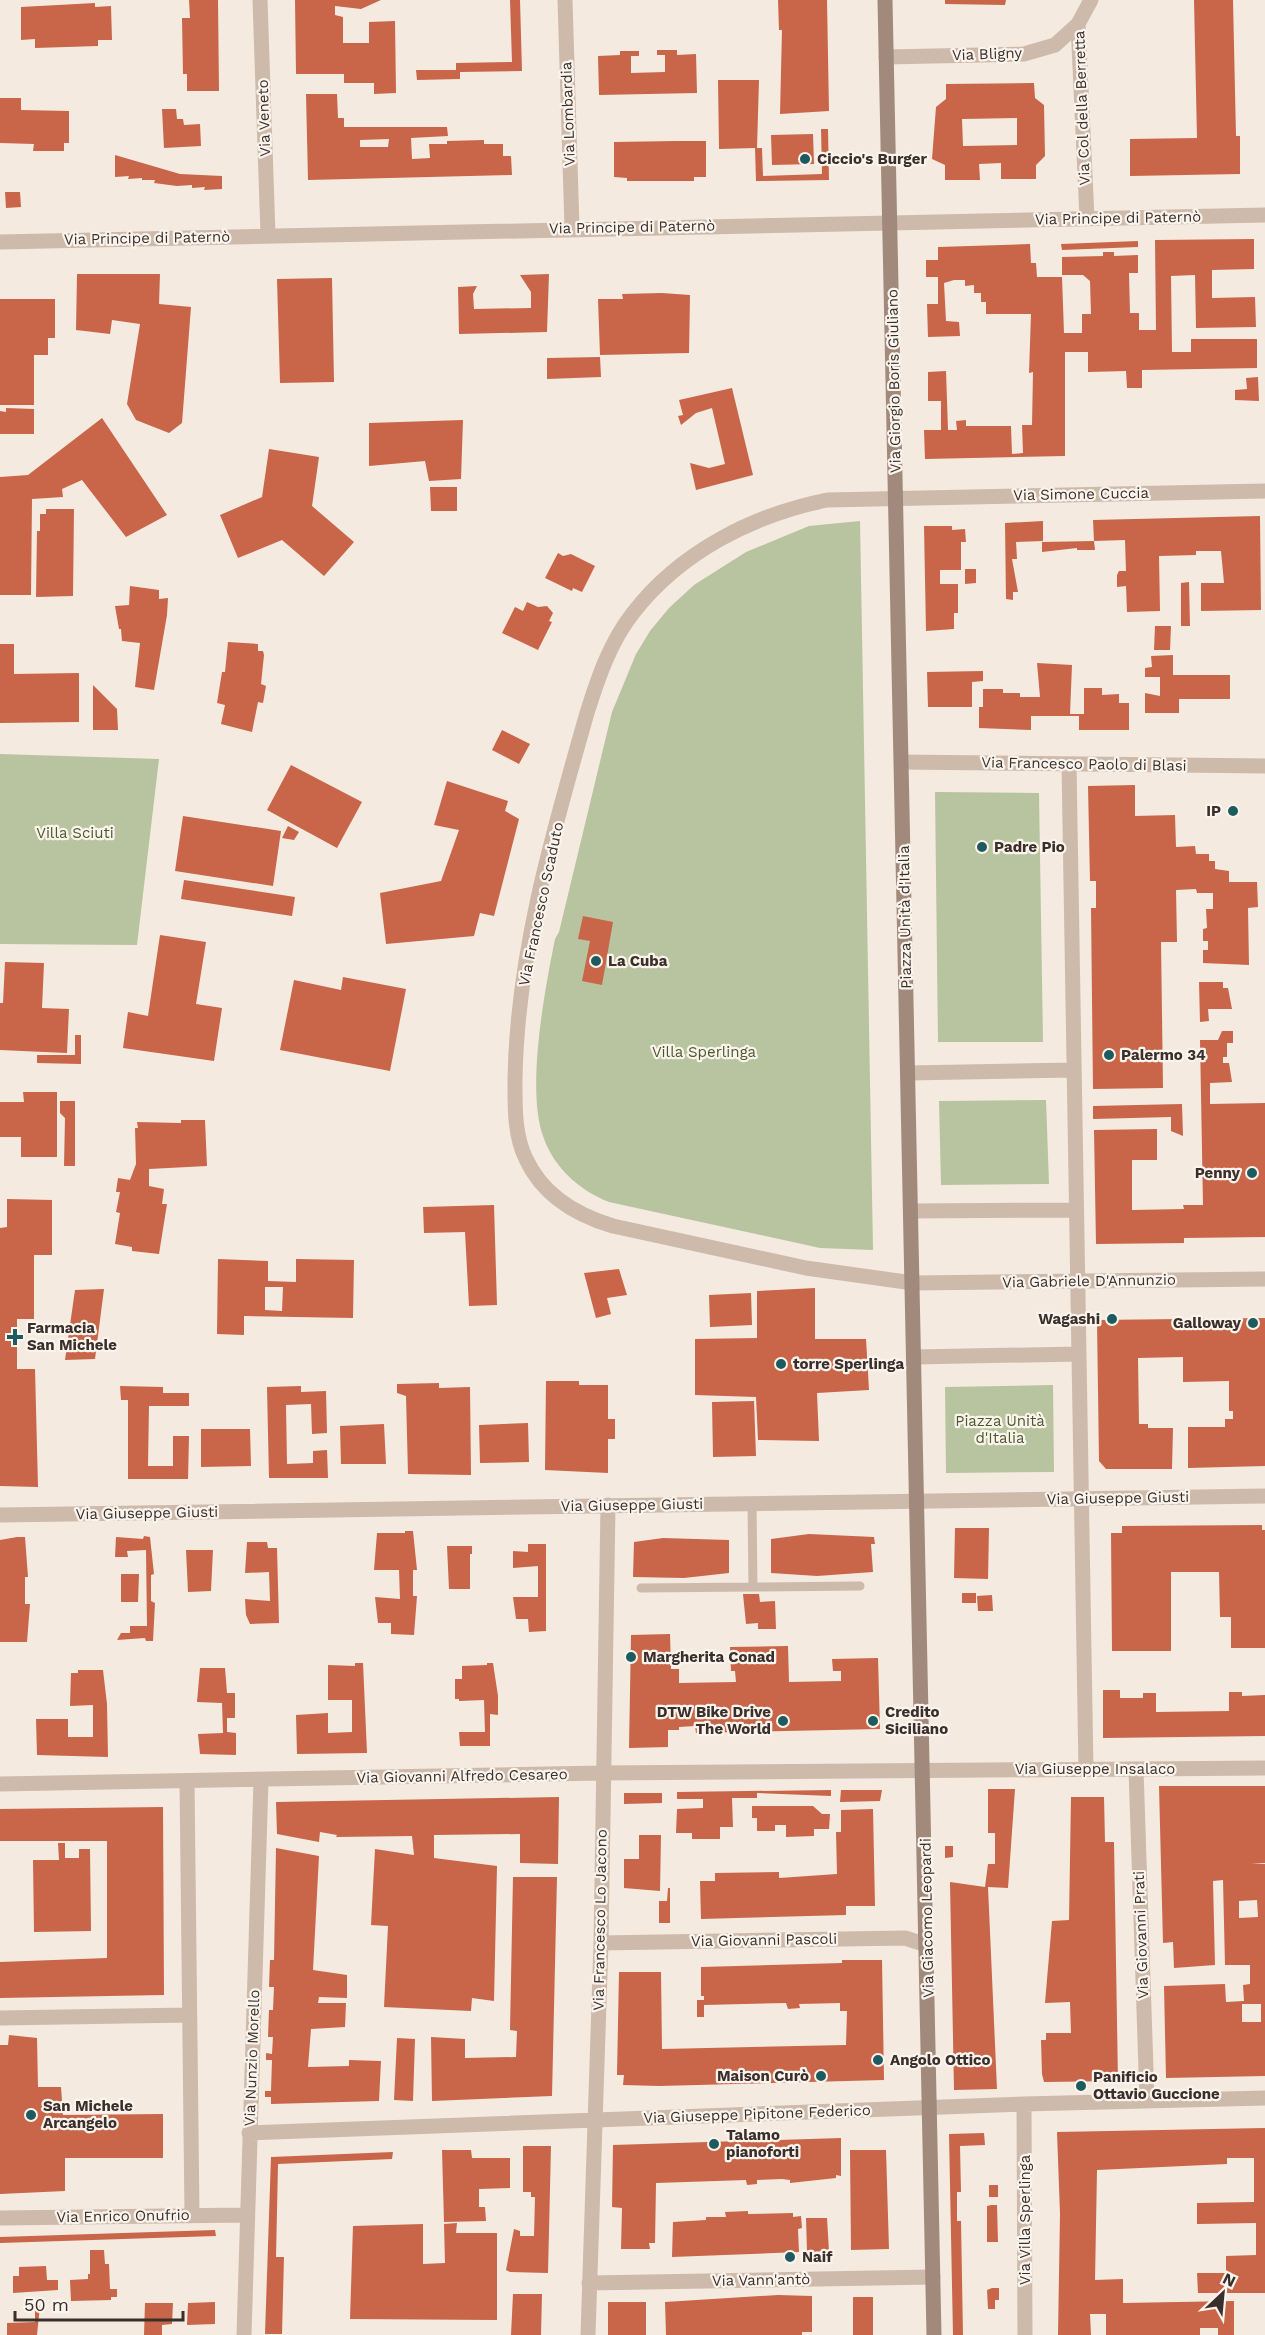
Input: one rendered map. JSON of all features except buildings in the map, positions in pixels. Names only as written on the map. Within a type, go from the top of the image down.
[{"type":"street","name":"Via Veneto","points":[[260,0],[268,235]]},
{"type":"street","name":"Via Lombardia","points":[[565,0],[572,228]]},
{"type":"street","name":"Via Giorgio Boris Giuliano","points":[[885,0],[902,762]]},
{"type":"street","name":"Via Col della Berretta","points":[[1087,218],[1078,24],[1090,0]]},
{"type":"street","name":"Via Bligny","points":[[886,57],[1024,54],[1055,45],[1078,24]]},
{"type":"street","name":"Via Principe di Paternò","points":[[0,242],[1265,215]]},
{"type":"street","name":"Via Simone Cuccia","points":[[896,497],[1265,491]]},
{"type":"street","name":"Via Francesco Scaduto","points":[[896,497],[827,500],[770,514],[740,528],[692,558],[666,577],[632,614],[598,678],[557,825],[524,971],[516,1055],[515,1094],[516,1119],[525,1158],[537,1178],[550,1192],[565,1206],[587,1218],[784,1264],[846,1275],[913,1283]]},
{"type":"street","name":"Via Francesco Paolo di Blasi","points":[[902,762],[1265,766]]},
{"type":"street","name":"Piazza Unità d'Italia","points":[[902,762],[917,1501]]},
{"type":"street","points":[[1069,764],[1086,1770]]},
{"type":"street","points":[[908,1073],[1073,1070]]},
{"type":"street","points":[[911,1211],[1076,1210]]},
{"type":"street","name":"Via Gabriele D'Annunzio","points":[[913,1283],[1265,1279]]},
{"type":"street","points":[[914,1357],[1079,1354]]},
{"type":"street","name":"Via Giuseppe Giusti","points":[[0,1515],[1265,1496]]},
{"type":"street","name":"Via Giacomo Leopardi","points":[[917,1501],[934,2335]]},
{"type":"street","name":"Via Francesco Lo Jacono","points":[[588,2335],[601,1943],[608,1505]]},
{"type":"street","name":"Via Giuseppe Insalaco","points":[[924,1770],[1265,1768]]},
{"type":"street","name":"Via Giovanni Prati","points":[[1136,1769],[1146,2100]]},
{"type":"street","name":"Via Giovanni Alfredo Cesareo","points":[[0,1784],[602,1773],[924,1770]]},
{"type":"street","name":"Via Nunzio Morello","points":[[244,2335],[261,1780]]},
{"type":"street","points":[[188,1781],[192,2215]]},
{"type":"street","name":"Via Giovanni Pascoli","points":[[601,1943],[905,1938],[927,1945]]},
{"type":"street","points":[[0,2018],[189,2015]]},
{"type":"street","name":"Via Giuseppe Pipitone Federico","points":[[249,2133],[1024,2104],[1265,2098]]},
{"type":"street","name":"Via Villa Sperlinga","points":[[1024,2104],[1025,2335]]},
{"type":"street","name":"Via Enrico Onufrio","points":[[0,2218],[246,2215]]},
{"type":"street","name":"Via Vann'antò","points":[[589,2283],[933,2277]]},
{"type":"lane","points":[[752,1503],[753,1587]]},
{"type":"lane","points":[[641,1588],[860,1586]]},
{"type":"green space","name":"Villa Sperlinga","points":[[860,521],[873,1250],[820,1248],[609,1202],[598,1197],[569,1176],[548,1148],[538,1116],[536,1092],[539,1038],[555,939],[559,932],[612,712],[636,654],[650,631],[669,608],[694,585],[746,552],[809,526]]},
{"type":"green space","name":"Villa Sciuti","points":[[0,754],[159,759],[137,945],[0,944]]},
{"type":"green space","points":[[935,792],[1039,793],[1043,1042],[938,1042]]},
{"type":"green space","points":[[1046,1100],[1049,1184],[941,1185],[939,1101]]},
{"type":"green space","name":"Piazza Unità d'Italia","points":[[1053,1385],[1054,1472],[946,1473],[945,1387]]},
{"type":"place","name":"Ciccio's Burger","points":[[805,159]]},
{"type":"place","name":"IP","points":[[1233,811]]},
{"type":"place","name":"Padre Pio","points":[[982,847]]},
{"type":"place","name":"La Cuba","points":[[596,961]]},
{"type":"place","name":"Palermo 34","points":[[1109,1055]]},
{"type":"place","name":"Penny","points":[[1252,1173]]},
{"type":"place","name":"Wagashi","points":[[1112,1319]]},
{"type":"place","name":"Galloway","points":[[1253,1323]]},
{"type":"place","name":"Farmacia San Michele","points":[[15,1337]]},
{"type":"place","name":"torre Sperlinga","points":[[781,1364]]},
{"type":"place","name":"Margherita Conad","points":[[631,1657]]},
{"type":"place","name":"DTW Bike Drive The World","points":[[783,1721]]},
{"type":"place","name":"Credito Siciliano","points":[[873,1721]]},
{"type":"place","name":"Angolo Ottico","points":[[878,2060]]},
{"type":"place","name":"Maison Curò","points":[[821,2076]]},
{"type":"place","name":"Panificio Ottavio Guccione","points":[[1081,2086]]},
{"type":"place","name":"San Michele Arcangelo","points":[[31,2115]]},
{"type":"place","name":"Talamo pianoforti","points":[[714,2144]]},
{"type":"place","name":"Naif","points":[[790,2257]]}]
